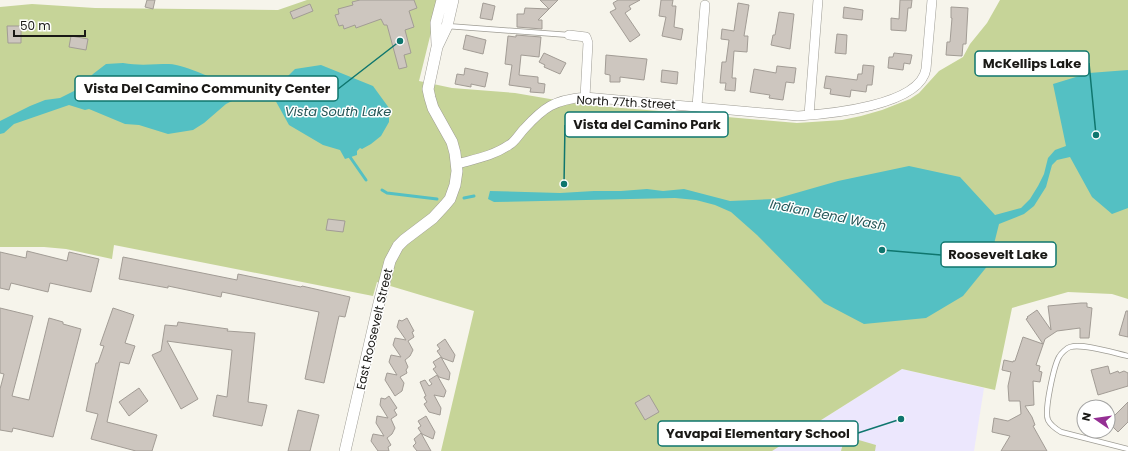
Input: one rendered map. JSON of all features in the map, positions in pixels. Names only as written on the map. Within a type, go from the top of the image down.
[{"type":"street","name":"East Roosevelt Street","points":[[437,47],[436,23],[442,0]]},
{"type":"street","name":"East Roosevelt Street","points":[[346,451],[379,302],[390,261],[398,246],[404,240],[434,218],[446,205],[455,185],[457,164],[452,142],[438,119],[428,89],[437,47],[447,26],[453,0]]},
{"type":"street","points":[[809,115],[818,0]]},
{"type":"street","name":"North 77th Street","points":[[457,164],[490,156],[511,145],[544,108],[561,100],[585,97],[798,116],[827,114],[875,105],[916,87],[925,75],[932,0]]},
{"type":"street","points":[[697,106],[705,6]]},
{"type":"street","points":[[569,35],[586,37],[588,43],[585,97]]},
{"type":"lane","points":[[447,26],[569,35]]},
{"type":"lane","points":[[1128,356],[1080,346],[1069,347],[1060,356],[1055,367],[1047,408],[1048,419],[1053,427],[1061,432],[1128,449]]},
{"type":"shaded area","points":[[902,369],[984,388],[974,451],[772,451]]},
{"type":"green space","points":[[307,0],[439,0],[419,81],[452,88],[515,93],[585,105],[797,123],[842,120],[861,116],[882,110],[910,99],[919,93],[939,71],[963,57],[970,44],[987,23],[1000,0],[1128,0],[1128,299],[1112,294],[1068,292],[1012,308],[995,390],[902,369],[772,451],[441,451],[474,311],[377,282],[373,296],[114,245],[112,259],[66,249],[44,247],[0,247],[0,7],[32,4],[95,8],[278,10]]},
{"type":"green space","points":[[845,436],[876,445],[875,451],[841,451]]},
{"type":"water","name":"Vista South Lake","points":[[123,63],[146,65],[169,64],[185,67],[221,83],[234,92],[263,89],[279,85],[295,69],[321,65],[373,86],[389,108],[389,122],[381,136],[371,144],[362,149],[360,148],[357,151],[357,155],[345,159],[340,150],[323,145],[289,125],[274,98],[245,96],[236,99],[226,104],[204,123],[193,130],[168,134],[139,125],[125,124],[89,109],[85,110],[69,105],[14,124],[4,133],[0,134],[0,121],[30,106],[45,100],[60,98],[80,88],[93,74],[106,64]]},
{"type":"water","points":[[1128,70],[1128,208],[1112,214],[1092,197],[1070,157],[1057,160],[1052,165],[1046,187],[1034,206],[1024,214],[999,224],[989,264],[963,296],[926,318],[864,324],[824,303],[757,235],[731,212],[715,205],[696,200],[675,198],[494,202],[488,199],[490,191],[560,193],[647,189],[663,191],[684,189],[730,201],[775,199],[838,181],[909,166],[960,177],[995,215],[1021,208],[1030,199],[1038,186],[1044,174],[1048,158],[1055,150],[1066,146],[1053,84],[1089,73]]},
{"type":"building","points":[[147,0],[155,0],[153,9],[145,7]]},
{"type":"building","points":[[360,0],[414,0],[417,8],[409,11],[414,27],[405,30],[411,53],[404,55],[407,67],[399,69],[387,25],[384,25],[381,19],[356,28],[355,25],[344,29],[343,25],[339,26],[335,15],[339,14],[338,9],[353,5],[352,2]]},
{"type":"building","points":[[540,0],[558,0],[549,9]]},
{"type":"building","points":[[618,0],[640,0],[629,6],[631,9],[625,13],[640,35],[630,42],[610,12],[616,9],[613,3]]},
{"type":"building","points":[[661,0],[673,0],[672,6],[676,6],[674,27],[683,29],[681,40],[662,36],[666,17],[659,16]]},
{"type":"building","points":[[900,0],[912,0],[911,8],[908,8],[906,31],[891,30],[891,18],[899,19]]},
{"type":"building","points":[[483,3],[495,6],[492,20],[480,18]]},
{"type":"building","points":[[738,3],[749,5],[744,36],[748,36],[747,52],[734,51],[732,78],[736,78],[735,91],[725,90],[726,83],[720,83],[722,62],[726,62],[729,40],[721,39],[722,29],[734,31]]},
{"type":"building","points":[[310,4],[313,11],[293,19],[290,12]]},
{"type":"building","points":[[844,7],[863,10],[862,20],[843,18]]},
{"type":"building","points":[[951,7],[968,8],[966,44],[963,44],[962,56],[946,55],[947,42],[950,42],[952,18]]},
{"type":"building","points":[[525,8],[549,9],[538,20],[542,20],[542,29],[517,27],[517,14],[524,14]]},
{"type":"building","points":[[779,12],[794,14],[790,49],[771,45],[773,35],[775,35]]},
{"type":"building","points":[[7,26],[21,26],[21,43],[8,43]]},
{"type":"building","points":[[837,34],[847,35],[846,54],[835,53]]},
{"type":"building","points":[[466,35],[486,40],[483,54],[463,49]]},
{"type":"building","points":[[516,35],[541,37],[539,57],[521,55],[519,75],[538,77],[538,83],[545,84],[544,93],[530,92],[531,88],[509,85],[512,65],[505,64],[508,36],[516,37]]},
{"type":"building","points":[[71,36],[88,39],[86,50],[69,47]]},
{"type":"building","points":[[544,53],[566,63],[560,74],[544,67],[545,65],[539,62]]},
{"type":"building","points":[[894,53],[912,55],[910,64],[904,63],[903,70],[888,68],[889,57],[893,57]]},
{"type":"building","points":[[606,55],[647,59],[644,80],[620,77],[620,82],[610,82],[610,75],[605,74]]},
{"type":"building","points":[[863,65],[874,66],[872,85],[867,85],[866,92],[851,90],[850,97],[830,94],[831,89],[824,88],[826,76],[857,80],[858,74],[862,74]]},
{"type":"building","points":[[777,66],[796,68],[794,83],[786,82],[783,100],[769,98],[770,95],[750,92],[754,69],[776,73]]},
{"type":"building","points":[[465,68],[488,73],[485,87],[471,84],[471,87],[455,84],[457,74],[464,75]]},
{"type":"building","points":[[662,70],[678,72],[677,84],[661,82]]},
{"type":"building","points":[[328,219],[345,221],[343,232],[326,230]]},
{"type":"building","points":[[27,251],[67,261],[69,252],[99,259],[91,292],[50,283],[48,292],[11,283],[9,290],[0,288],[0,252],[26,258]]},
{"type":"building","points":[[123,257],[237,280],[238,274],[350,297],[345,317],[339,316],[324,383],[305,379],[319,312],[222,292],[221,297],[168,286],[168,288],[119,279]]},
{"type":"building","points":[[1087,303],[1087,307],[1092,308],[1089,338],[1080,338],[1080,328],[1057,331],[1045,339],[1036,365],[1040,366],[1039,371],[1042,372],[1040,382],[1033,381],[1034,405],[1025,406],[1032,417],[1035,425],[1033,426],[1047,451],[1001,451],[1010,436],[992,432],[994,418],[1008,421],[1021,414],[1020,401],[1009,401],[1008,386],[1011,372],[1002,370],[1004,360],[1015,361],[1023,337],[1043,344],[1026,319],[1028,318],[1027,317],[1037,310],[1051,330],[1048,306]]},
{"type":"building","points":[[0,308],[33,316],[12,396],[29,400],[49,318],[81,329],[53,437],[13,428],[12,432],[0,430],[0,389],[4,374],[0,373]]},
{"type":"building","points":[[113,308],[134,315],[125,343],[135,346],[129,364],[120,362],[107,422],[157,435],[152,451],[136,451],[91,439],[98,414],[86,411],[96,363],[98,363],[104,346],[100,345]]},
{"type":"building","points":[[1126,311],[1128,311],[1128,337],[1119,335]]},
{"type":"building","points":[[407,318],[414,331],[412,332],[414,337],[408,341],[413,350],[410,356],[405,360],[408,367],[406,370],[407,373],[400,377],[404,383],[402,391],[395,396],[385,380],[387,373],[397,375],[389,362],[391,355],[401,357],[393,345],[395,338],[406,340],[397,327],[399,320],[402,321]]},
{"type":"building","points":[[178,322],[228,329],[227,331],[255,333],[248,402],[267,405],[262,426],[213,416],[217,395],[227,397],[232,350],[167,341],[198,399],[181,409],[152,355],[161,351],[165,325],[177,326]]},
{"type":"building","points":[[445,339],[455,355],[453,362],[442,358],[437,351],[440,349],[437,345]]},
{"type":"building","points":[[441,357],[450,373],[449,380],[439,377],[433,369],[436,367],[433,362]]},
{"type":"building","points":[[1108,366],[1110,374],[1118,371],[1119,373],[1124,371],[1128,373],[1128,386],[1098,395],[1091,370]]},
{"type":"building","points":[[437,375],[446,391],[444,397],[434,395],[441,408],[440,415],[429,412],[424,404],[427,402],[424,397],[426,396],[420,382],[425,380],[429,386],[432,384],[429,380]]},
{"type":"building","points":[[139,388],[148,401],[129,416],[119,402]]},
{"type":"building","points":[[649,395],[659,412],[645,420],[635,403]]},
{"type":"building","points":[[389,396],[397,408],[394,410],[397,415],[391,419],[395,428],[392,434],[387,438],[391,445],[388,447],[389,451],[378,451],[371,441],[373,434],[384,436],[376,423],[377,416],[388,418],[380,405],[381,398],[385,399]]},
{"type":"building","points":[[1128,402],[1128,422],[1118,432],[1116,430],[1116,414]]},
{"type":"building","points":[[298,410],[319,415],[310,451],[288,451]]},
{"type":"building","points":[[426,416],[435,432],[433,439],[422,434],[418,428],[421,426],[418,421]]},
{"type":"building","points":[[421,433],[431,451],[417,451],[413,446],[416,443],[414,439]]},
{"type":"waterway","name":"Indian Bend Wash","points":[[350,153],[350,157],[366,180]]},
{"type":"waterway","name":"Indian Bend Wash","points":[[382,190],[387,193],[437,199]]},
{"type":"waterway","name":"Indian Bend Wash","points":[[464,198],[474,196]]},
{"type":"place","name":"Vista Del Camino Community Center","points":[[400,41]]},
{"type":"place","name":"McKellips Lake","points":[[1096,135]]},
{"type":"place","name":"Vista del Camino Park","points":[[564,184]]},
{"type":"place","name":"Roosevelt Lake","points":[[882,250]]},
{"type":"place","name":"Yavapai Elementary School","points":[[901,419]]}]
